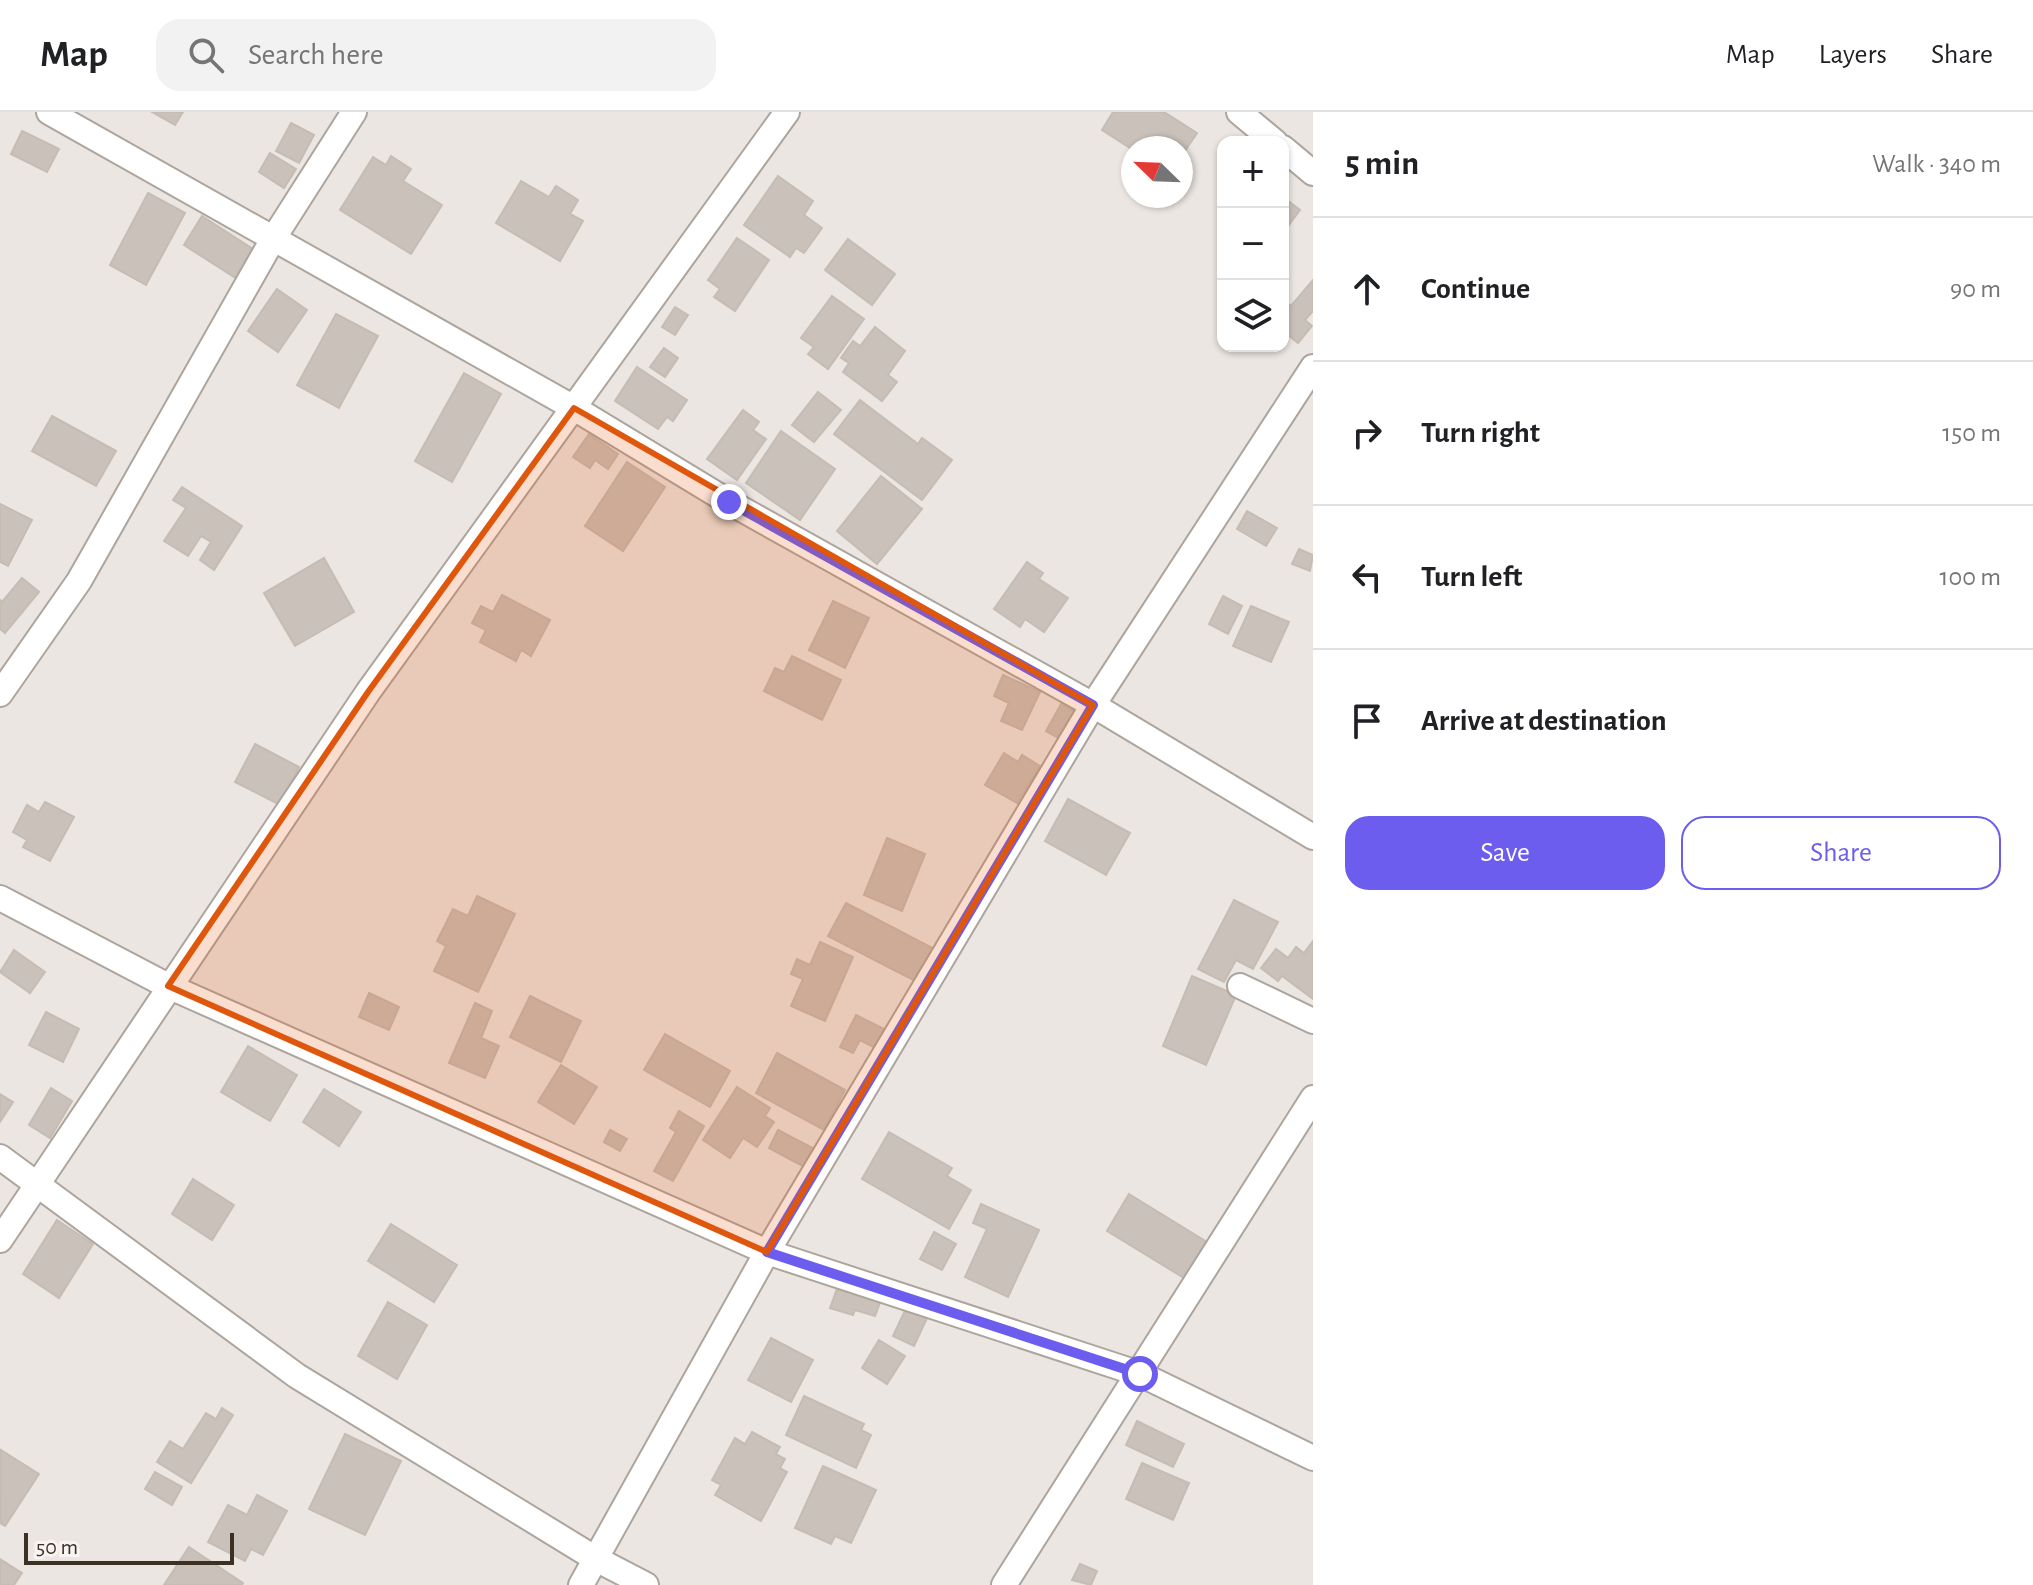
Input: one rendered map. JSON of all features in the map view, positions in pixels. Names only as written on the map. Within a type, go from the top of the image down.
[{"type":"street","points":[[49,112],[574,408],[729,502],[1093,705],[1313,837]]},
{"type":"street","points":[[0,694],[79,581],[273,239],[354,112]]},
{"type":"street","points":[[0,1240],[368,692],[787,112]]},
{"type":"street","points":[[1239,112],[1268,136]]},
{"type":"street","points":[[1289,153],[1313,173]]},
{"type":"street","points":[[581,1585],[767,1252],[1093,705],[1313,367]]},
{"type":"street","points":[[0,898],[168,986],[767,1252],[1140,1374],[1313,1458]]},
{"type":"street","points":[[1240,986],[1313,1021]]},
{"type":"street","points":[[1004,1585],[1313,1098]]},
{"type":"street","points":[[0,1157],[297,1376],[596,1559],[646,1585]]},
{"type":"highlighted area","points":[[574,408],[1093,705],[767,1252],[168,986],[368,692]]},
{"type":"building","points":[[152,112],[183,112],[175,125]]},
{"type":"building","points":[[1113,112],[1164,112],[1197,133],[1193,139],[1193,136],[1121,136],[1121,142],[1102,130]]},
{"type":"building","points":[[291,123],[314,135],[299,163],[276,151]]},
{"type":"building","points":[[22,131],[59,149],[47,172],[11,154]]},
{"type":"building","points":[[270,153],[296,169],[284,188],[259,172]]},
{"type":"building","points":[[391,156],[411,169],[403,181],[442,205],[411,254],[340,210],[373,157],[386,165]]},
{"type":"building","points":[[778,176],[813,201],[804,215],[822,228],[804,253],[796,248],[790,257],[744,225]]},
{"type":"building","points":[[521,181],[549,197],[556,186],[578,200],[570,214],[583,221],[560,261],[496,223]]},
{"type":"building","points":[[148,193],[185,213],[146,285],[110,265]]},
{"type":"building","points":[[1289,202],[1300,210],[1289,225]]},
{"type":"building","points":[[202,216],[256,251],[237,279],[184,245]]},
{"type":"building","points":[[737,238],[769,260],[735,311],[714,297],[720,289],[708,280]]},
{"type":"building","points":[[848,239],[895,274],[872,305],[825,270]]},
{"type":"building","points":[[1313,280],[1313,311],[1305,320],[1312,326],[1298,343],[1289,336],[1289,304],[1291,306]]},
{"type":"building","points":[[277,289],[307,310],[278,352],[248,331]]},
{"type":"building","points":[[832,296],[864,319],[828,369],[808,354],[814,347],[801,338]]},
{"type":"building","points":[[675,307],[688,315],[675,335],[662,327]]},
{"type":"building","points":[[336,314],[378,336],[339,408],[297,385]]},
{"type":"building","points":[[875,327],[905,351],[888,375],[897,382],[882,401],[843,372],[849,363],[841,358],[853,341],[860,346]]},
{"type":"building","points":[[664,348],[678,358],[665,377],[650,367]]},
{"type":"building","points":[[637,367],[687,400],[673,421],[667,417],[658,429],[615,401]]},
{"type":"building","points":[[464,373],[501,394],[452,482],[415,461]]},
{"type":"building","points":[[818,392],[841,410],[814,442],[792,425]]},
{"type":"building","points":[[860,400],[918,444],[922,438],[952,460],[922,500],[834,434]]},
{"type":"building","points":[[743,410],[759,422],[753,430],[766,439],[737,480],[707,459]]},
{"type":"building","points":[[52,416],[116,451],[96,486],[32,451]]},
{"type":"building","points":[[781,431],[835,469],[800,520],[746,483]]},
{"type":"building","points":[[589,434],[618,454],[608,469],[595,460],[590,468],[573,457]]},
{"type":"building","points":[[627,462],[665,487],[623,551],[585,526]]},
{"type":"building","points":[[881,476],[922,509],[877,564],[837,531]]},
{"type":"building","points":[[182,487],[242,526],[214,570],[200,560],[211,542],[201,536],[188,556],[164,541],[186,508],[173,500]]},
{"type":"building","points":[[0,504],[32,520],[8,566],[0,562]]},
{"type":"building","points":[[1247,511],[1277,528],[1266,546],[1237,529]]},
{"type":"building","points":[[1299,549],[1313,555],[1310,571],[1292,564]]},
{"type":"building","points":[[324,558],[354,612],[295,646],[264,593]]},
{"type":"building","points":[[1027,562],[1043,573],[1039,579],[1068,598],[1044,632],[1025,619],[1020,627],[994,609]]},
{"type":"building","points":[[22,578],[39,592],[5,633],[0,629],[0,600],[2,602]]},
{"type":"building","points":[[502,595],[550,620],[531,656],[521,650],[516,661],[480,642],[486,630],[472,623],[481,606],[493,612]]},
{"type":"building","points":[[1223,596],[1242,606],[1228,634],[1209,624]]},
{"type":"building","points":[[833,601],[869,618],[845,668],[809,650]]},
{"type":"building","points":[[1251,606],[1289,622],[1271,662],[1233,646]]},
{"type":"building","points":[[792,656],[841,680],[822,720],[764,691],[775,668],[784,672]]},
{"type":"building","points":[[1003,675],[1040,692],[1022,730],[1001,721],[1009,703],[994,696]]},
{"type":"building","points":[[1061,704],[1075,712],[1060,739],[1046,731]]},
{"type":"building","points":[[255,744],[299,767],[280,805],[235,782]]},
{"type":"building","points":[[1004,753],[1018,762],[1022,755],[1040,766],[1017,803],[985,785]]},
{"type":"building","points":[[1068,799],[1130,833],[1106,875],[1045,841]]},
{"type":"building","points":[[45,802],[74,817],[50,861],[23,847],[27,840],[13,832],[27,805],[39,812]]},
{"type":"building","points":[[887,838],[925,854],[902,911],[864,895]]},
{"type":"building","points":[[477,896],[515,914],[478,992],[434,971],[446,946],[437,941],[453,909],[468,916]]},
{"type":"building","points":[[1234,900],[1278,922],[1253,969],[1236,960],[1224,982],[1198,969]]},
{"type":"building","points":[[846,903],[936,950],[919,983],[828,936]]},
{"type":"building","points":[[1313,941],[1313,999],[1282,976],[1278,981],[1261,968],[1276,949],[1288,958],[1296,947],[1304,953]]},
{"type":"building","points":[[820,942],[853,957],[825,1021],[791,1006],[803,979],[791,974],[797,959],[810,965]]},
{"type":"building","points":[[14,950],[45,972],[30,993],[0,972]]},
{"type":"building","points":[[1192,976],[1236,995],[1206,1065],[1163,1046]]},
{"type":"building","points":[[369,993],[399,1007],[389,1030],[359,1017]]},
{"type":"building","points":[[530,996],[581,1021],[561,1062],[510,1037]]},
{"type":"building","points":[[475,1003],[492,1011],[481,1038],[499,1046],[485,1078],[449,1063]]},
{"type":"building","points":[[46,1012],[79,1029],[63,1062],[29,1045]]},
{"type":"building","points":[[856,1015],[888,1031],[879,1050],[860,1040],[853,1053],[840,1047]]},
{"type":"building","points":[[665,1034],[730,1071],[710,1107],[644,1070]]},
{"type":"building","points":[[248,1046],[297,1075],[270,1121],[221,1092]]},
{"type":"building","points":[[777,1053],[845,1090],[824,1130],[756,1093]]},
{"type":"building","points":[[561,1065],[597,1087],[574,1124],[538,1102]]},
{"type":"building","points":[[737,1087],[770,1108],[765,1116],[774,1122],[757,1147],[743,1138],[730,1158],[703,1140]]},
{"type":"building","points":[[51,1088],[72,1101],[50,1138],[29,1125]]},
{"type":"building","points":[[324,1089],[361,1112],[339,1146],[303,1122]]},
{"type":"building","points":[[0,1094],[13,1102],[0,1122]]},
{"type":"building","points":[[679,1111],[704,1126],[673,1181],[654,1171],[676,1132],[670,1128]]},
{"type":"building","points":[[610,1130],[627,1139],[620,1151],[604,1142]]},
{"type":"building","points":[[778,1130],[818,1151],[808,1169],[769,1148]]},
{"type":"building","points":[[889,1132],[952,1168],[947,1176],[971,1190],[949,1229],[862,1179]]},
{"type":"building","points":[[193,1179],[234,1205],[212,1240],[172,1214]]},
{"type":"building","points":[[1129,1194],[1207,1242],[1184,1278],[1107,1231]]},
{"type":"building","points":[[981,1204],[1039,1230],[1008,1297],[965,1277],[987,1229],[973,1223]]},
{"type":"building","points":[[57,1220],[93,1244],[59,1298],[23,1274]]},
{"type":"building","points":[[391,1224],[457,1265],[434,1302],[368,1261]]},
{"type":"building","points":[[934,1232],[956,1244],[942,1270],[920,1259]]},
{"type":"building","points":[[838,1286],[881,1300],[875,1316],[855,1310],[853,1315],[830,1308]]},
{"type":"building","points":[[388,1302],[427,1325],[397,1379],[358,1356]]},
{"type":"building","points":[[907,1306],[928,1316],[914,1346],[893,1336]]},
{"type":"building","points":[[771,1338],[813,1360],[791,1402],[748,1380]]},
{"type":"building","points":[[879,1340],[905,1356],[887,1384],[862,1368]]},
{"type":"building","points":[[804,1396],[864,1424],[861,1430],[871,1435],[856,1468],[786,1435]]},
{"type":"building","points":[[222,1408],[233,1415],[191,1483],[157,1462],[170,1441],[183,1449],[206,1413],[216,1419]]},
{"type":"building","points":[[1137,1421],[1184,1444],[1173,1467],[1126,1445]]},
{"type":"building","points":[[752,1432],[780,1447],[776,1454],[785,1459],[780,1468],[787,1472],[761,1521],[715,1495],[721,1485],[712,1480],[735,1438],[745,1444]]},
{"type":"building","points":[[345,1434],[401,1461],[365,1535],[309,1509]]},
{"type":"building","points":[[1,1450],[39,1474],[5,1526],[0,1523]]},
{"type":"building","points":[[1142,1463],[1189,1483],[1173,1520],[1126,1499]]},
{"type":"building","points":[[823,1466],[876,1490],[851,1543],[835,1536],[831,1544],[795,1528]]},
{"type":"building","points":[[155,1472],[182,1487],[172,1505],[145,1489]]},
{"type":"building","points":[[257,1495],[287,1511],[263,1555],[251,1549],[245,1561],[208,1542],[228,1505],[247,1515]]},
{"type":"building","points":[[189,1547],[243,1583],[242,1585],[164,1585]]},
{"type":"building","points":[[0,1559],[22,1573],[14,1585],[0,1585]]},
{"type":"building","points":[[1080,1564],[1097,1571],[1091,1585],[1072,1580]]},
{"type":"route","points":[[729,502],[1093,705],[767,1252],[1140,1374]]}]
